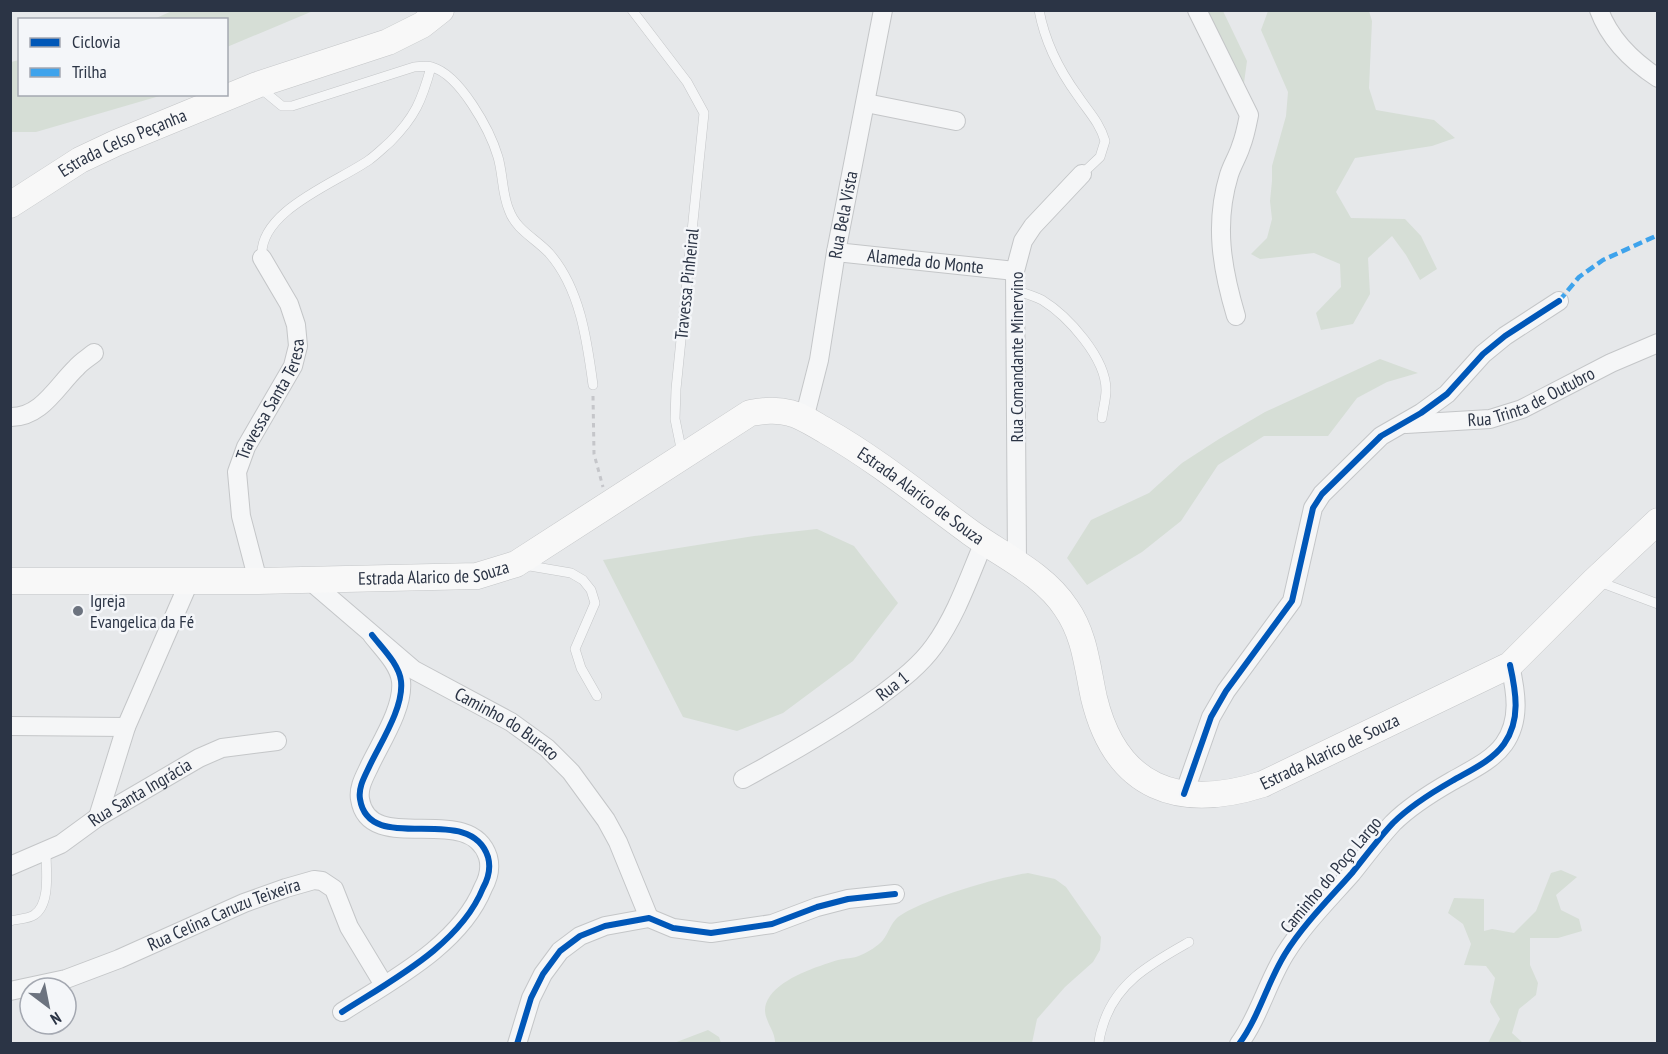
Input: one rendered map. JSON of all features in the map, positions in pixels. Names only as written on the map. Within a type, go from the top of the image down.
[{"type":"main road","name":"Estrada Celso Peçanha","points":[[10,206],[80,160],[116,143],[257,86],[388,42],[422,25],[441,10]]},
{"type":"main road","name":"Estrada Alarico de Souza","points":[[10,580],[258,581],[477,576],[516,564],[750,413],[770,410],[790,413],[839,439],[1052,589],[1077,625],[1083,643],[1094,700],[1106,732],[1121,759],[1140,778],[1162,790],[1213,796],[1238,792],[1263,784],[1510,665],[1658,521]]},
{"type":"street","name":"Rua Bela Vista","points":[[804,419],[819,360],[836,252],[883,10]]},
{"type":"street","points":[[1197,10],[1249,115],[1242,145],[1229,174],[1220,214],[1221,250],[1236,316]]},
{"type":"street","points":[[1599,10],[1606,27],[1628,55],[1638,65],[1658,78]]},
{"type":"street","points":[[866,103],[956,121]]},
{"type":"street","name":"Rua Comandante Minervino","points":[[1017,564],[1015,271],[1023,241],[1082,174]]},
{"type":"street","name":"Alameda do Monte","points":[[836,252],[1015,271]]},
{"type":"street","name":"Travessa Santa Teresa","points":[[258,581],[241,516],[237,472],[246,447],[293,366],[298,346],[296,325],[289,304],[262,258]]},
{"type":"street","name":"Rua Trinta de Outubro","points":[[1184,794],[1211,717],[1226,691],[1292,602],[1313,508],[1322,494],[1381,436],[1421,413],[1447,394],[1483,354],[1505,336],[1559,301]]},
{"type":"street","name":"Rua Trinta de Outubro","points":[[1398,425],[1490,419],[1522,410],[1611,363],[1658,344]]},
{"type":"street","points":[[10,417],[33,411],[51,398],[76,367],[94,353]]},
{"type":"street","name":"Rua 1","points":[[743,779],[803,746],[854,714],[911,672],[934,647],[951,619],[984,542]]},
{"type":"street","points":[[98,817],[126,727],[190,580]]},
{"type":"street","name":"Caminho do Buraco","points":[[309,580],[414,670],[510,722],[547,748],[571,772],[606,820],[618,842],[649,918]]},
{"type":"street","points":[[342,1012],[442,944],[468,916],[479,898],[489,869],[488,857],[479,842],[470,835],[458,830],[389,828],[376,822],[363,809],[359,791],[399,704],[401,680],[395,665],[372,635]]},
{"type":"street","name":"Caminho do Poço Largo","points":[[1239,1044],[1250,1028],[1285,954],[1392,824],[1421,800],[1479,765],[1504,744],[1512,729],[1516,708],[1516,690],[1510,665]]},
{"type":"street","points":[[10,726],[126,727]]},
{"type":"street","name":"Rua Santa Ingrácia","points":[[10,866],[46,852],[98,817],[199,758],[222,748],[278,741]]},
{"type":"street","name":"Rua Celina Caruzu Teixeira","points":[[10,991],[77,975],[119,959],[244,903],[314,880],[322,881],[334,889],[349,927],[384,985]]},
{"type":"street","points":[[517,1044],[535,990],[543,974],[560,951],[580,936],[605,926],[649,918],[673,928],[711,933],[772,924],[817,907],[848,899],[895,894]]},
{"type":"lane","name":"Travessa Pinheiral","points":[[632,10],[687,82],[704,113],[676,389],[675,419],[683,455]]},
{"type":"lane","points":[[1039,10],[1053,56],[1078,97],[1097,121],[1105,141],[1100,157],[1082,174]]},
{"type":"lane","points":[[257,86],[282,106],[292,106],[414,67],[431,67],[445,74],[480,114],[498,156],[508,209],[516,224],[549,253],[571,287],[587,342],[593,385]]},
{"type":"lane","points":[[262,258],[261,248],[264,238],[280,218],[314,190],[368,160],[412,117],[422,100],[431,67]]},
{"type":"lane","points":[[1015,290],[1040,299],[1062,315],[1095,356],[1103,374],[1106,390],[1102,418]]},
{"type":"lane","points":[[516,564],[571,573],[583,580],[591,590],[595,603],[575,649],[581,668],[597,696]]},
{"type":"lane","points":[[1595,580],[1658,604]]},
{"type":"lane","points":[[10,921],[33,916],[42,907],[46,892],[46,852]]},
{"type":"lane","points":[[1099,1044],[1108,1008],[1126,986],[1151,964],[1189,942]]},
{"type":"path","points":[[593,385],[594,454],[608,504]]},
{"type":"shaded area","points":[[172,10],[313,11],[228,47],[228,18],[156,18]]},
{"type":"shaded area","points":[[1190,11],[1223,11],[1247,61],[1244,83],[1233,100]]},
{"type":"shaded area","points":[[1268,11],[1369,11],[1372,21],[1369,88],[1376,110],[1434,120],[1455,138],[1432,146],[1355,158],[1336,192],[1351,218],[1405,219],[1421,236],[1437,269],[1420,280],[1392,236],[1368,258],[1370,294],[1353,324],[1321,330],[1316,313],[1341,287],[1340,264],[1314,253],[1260,259],[1251,254],[1267,238],[1272,219],[1270,201],[1272,166],[1286,116],[1288,92],[1261,30]]},
{"type":"shaded area","points":[[18,60],[18,96],[160,96],[36,132],[11,132],[11,62]]},
{"type":"shaded area","points":[[1380,359],[1418,373],[1387,382],[1357,398],[1328,436],[1264,436],[1218,465],[1181,521],[1142,552],[1087,585],[1067,558],[1091,520],[1149,493],[1182,463],[1265,412]]},
{"type":"shaded area","points":[[817,529],[854,546],[898,603],[853,661],[783,713],[737,731],[683,717],[603,560],[754,536]]},
{"type":"shaded area","points":[[1561,870],[1577,877],[1556,895],[1561,910],[1579,919],[1582,931],[1558,938],[1530,938],[1530,965],[1538,983],[1536,995],[1519,1009],[1512,1033],[1523,1043],[1488,1043],[1500,1019],[1490,1002],[1495,978],[1486,966],[1464,965],[1471,944],[1463,924],[1448,913],[1454,898],[1484,899],[1484,931],[1492,929],[1514,933],[1536,911],[1551,873]]},
{"type":"shaded area","points":[[1028,873],[1055,879],[1066,887],[1101,937],[1100,950],[1093,962],[1065,987],[1037,1019],[1032,1043],[775,1043],[765,1009],[770,996],[783,983],[811,969],[870,951],[883,940],[898,917],[925,903],[980,884]]},
{"type":"shaded area","points":[[708,1030],[719,1037],[721,1043],[674,1043]]},
{"type":"marked path","points":[[1559,301],[1579,277],[1603,260],[1658,235]]},
{"type":"cycle path","points":[[1184,794],[1211,717],[1226,691],[1292,601],[1313,508],[1322,494],[1381,436],[1421,413],[1447,394],[1483,354],[1505,336],[1559,301]]},
{"type":"cycle path","points":[[342,1012],[403,974],[441,944],[472,908],[485,885],[489,869],[488,857],[478,841],[462,832],[381,825],[367,816],[360,799],[361,786],[391,724],[401,691],[397,668],[372,635]]},
{"type":"cycle path","points":[[1239,1044],[1292,943],[1387,829],[1414,805],[1436,790],[1487,761],[1504,744],[1513,725],[1516,706],[1510,665]]},
{"type":"cycle path","points":[[517,1044],[531,998],[543,974],[560,951],[580,936],[605,926],[649,918],[673,928],[711,933],[772,924],[817,907],[848,899],[895,894]]},
{"type":"place","name":"Igreja Evangelica da Fé","points":[[78,611]]}]
